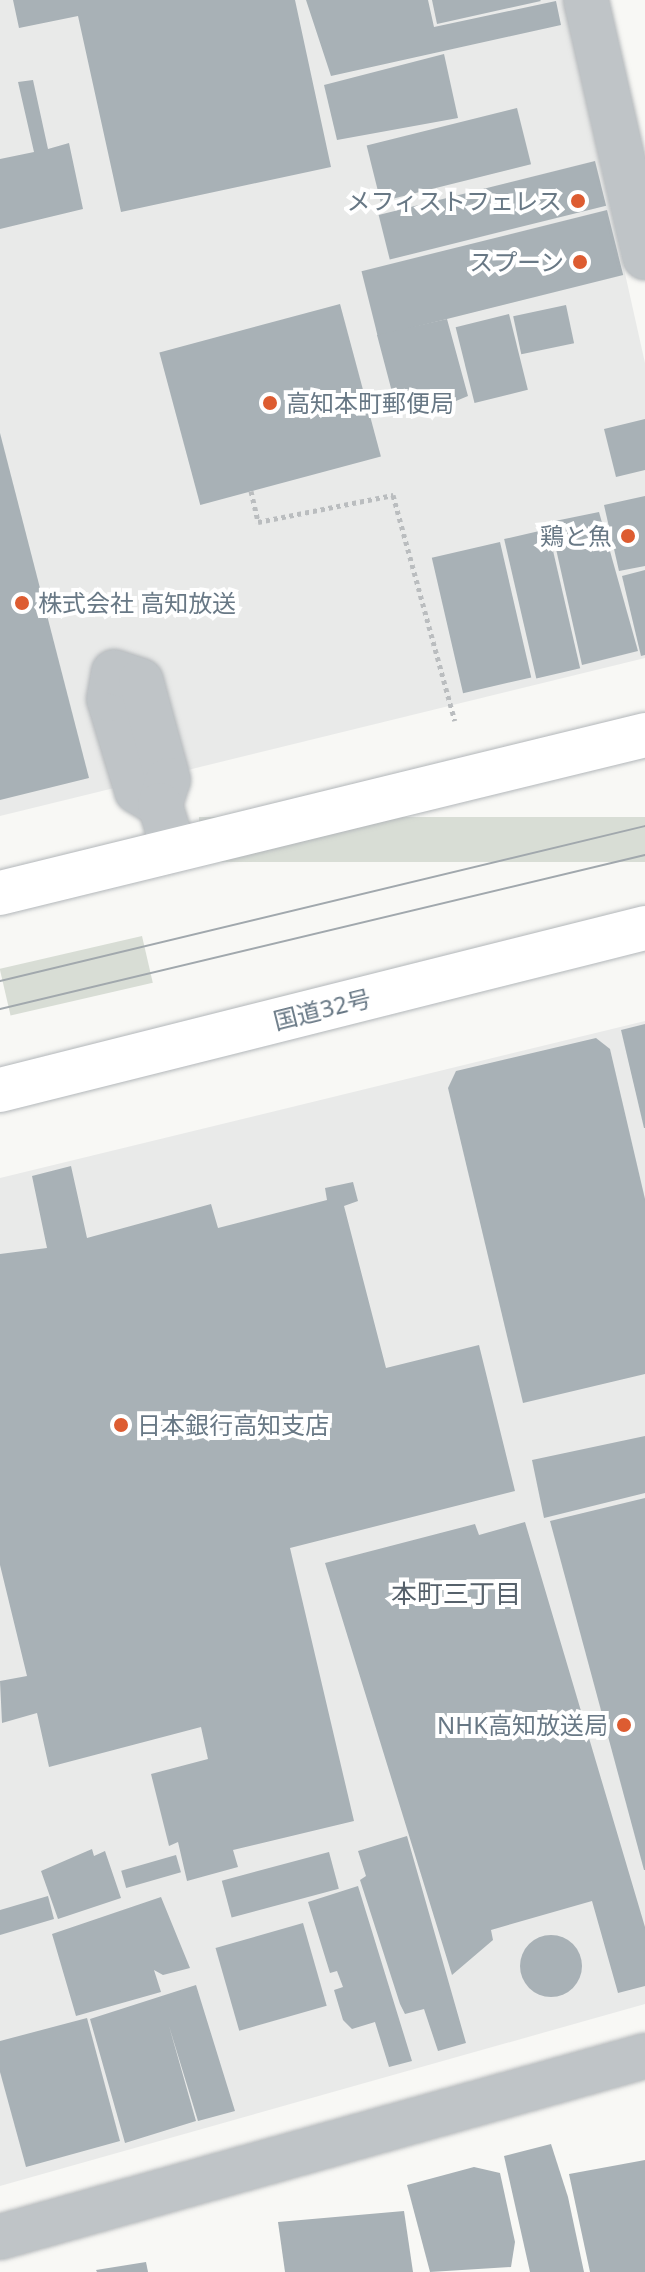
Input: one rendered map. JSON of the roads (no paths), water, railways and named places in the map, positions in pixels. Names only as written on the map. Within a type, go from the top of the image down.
[{"type":"highway","points":[[0,893],[173,847],[645,735]]},
{"type":"highway","name":"国道32号","points":[[0,1090],[645,928]]},
{"type":"street","points":[[586,0],[631,132],[645,257]]},
{"type":"street","points":[[160,805],[173,847]]},
{"type":"street","points":[[0,2237],[645,2056]]},
{"type":"tram line","points":[[0,981],[645,826]]},
{"type":"tram line","points":[[0,1009],[645,855]]},
{"type":"place","name":"メフィストフェレス","points":[[578,201]]},
{"type":"place","name":"スプーン","points":[[580,262]]},
{"type":"place","name":"高知本町郵便局","points":[[270,403]]},
{"type":"place","name":"鶏と魚","points":[[628,536]]},
{"type":"place","name":"株式会社 高知放送","points":[[22,603]]},
{"type":"place","name":"日本銀行高知支店","points":[[121,1425]]},
{"type":"place","name":"NHK高知放送局","points":[[624,1725]]},
{"type":"district","name":"本町三丁目","points":[[456,1594]]}]
